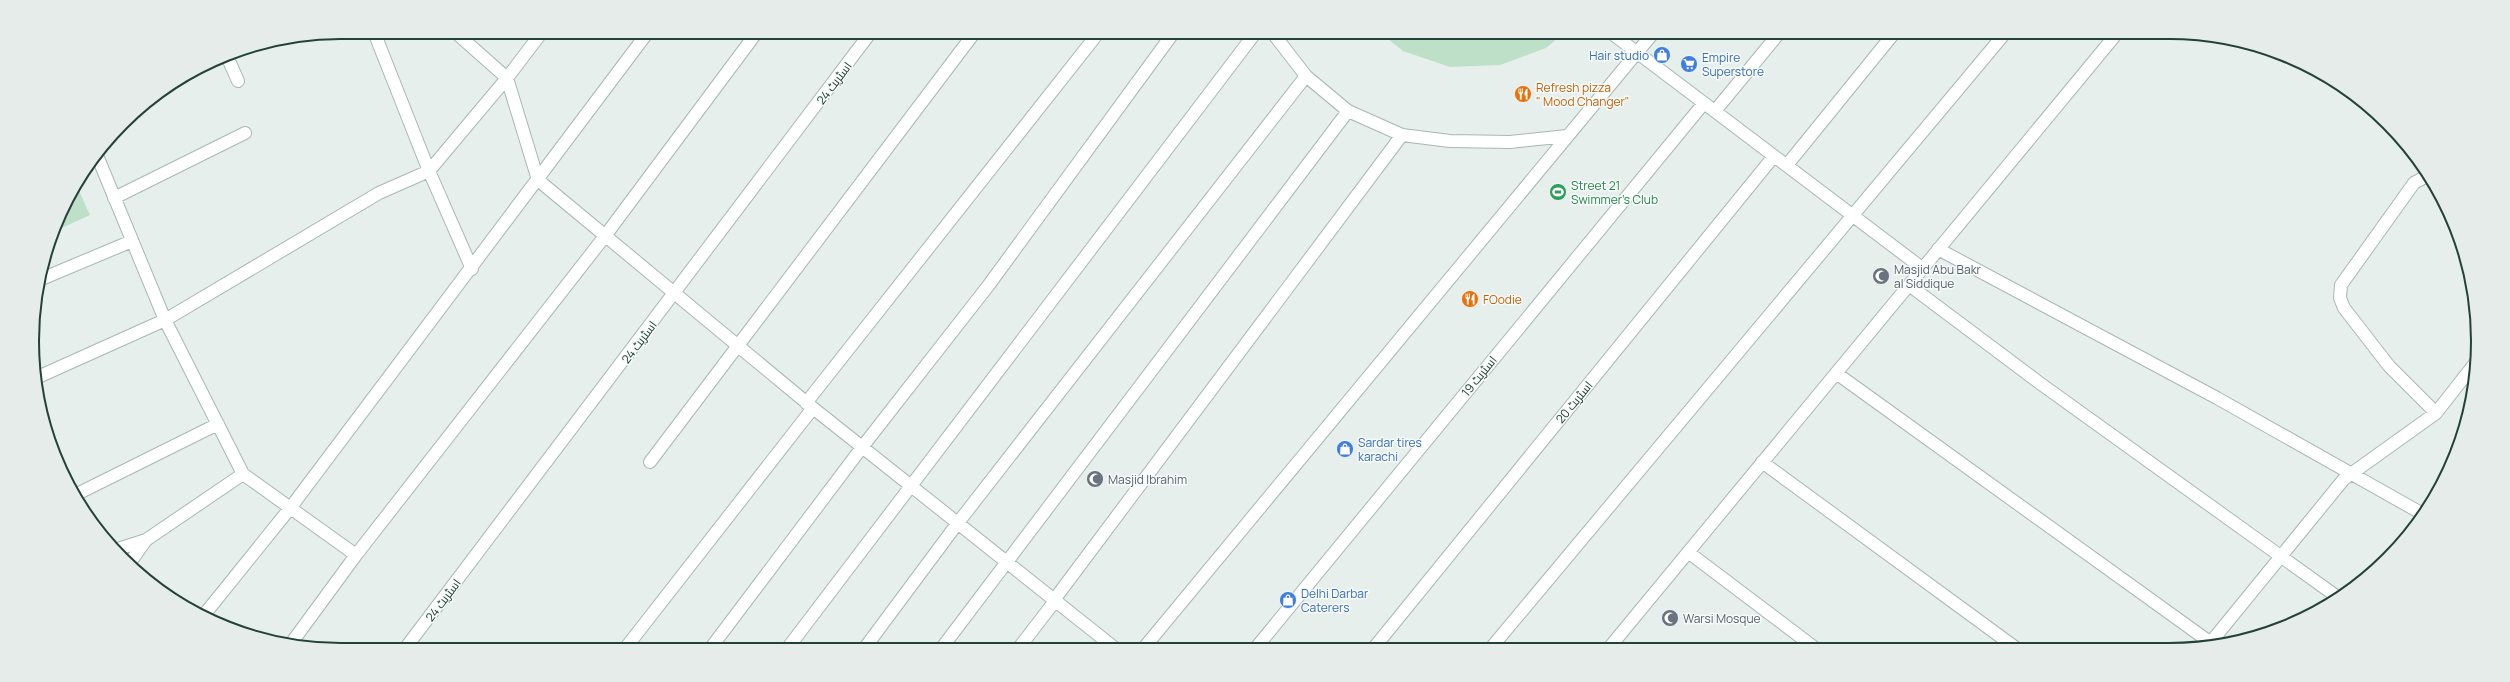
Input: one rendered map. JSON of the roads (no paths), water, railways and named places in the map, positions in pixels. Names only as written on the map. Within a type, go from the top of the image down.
[{"type":"street","points":[[377,39],[429,171],[472,269]]},
{"type":"street","points":[[463,39],[507,78],[538,180],[810,406],[863,446],[910,487],[1108,643]]},
{"type":"street","points":[[41,374],[164,320],[379,194],[429,171],[507,78],[537,39]]},
{"type":"street","points":[[207,612],[291,507],[472,269],[643,39]]},
{"type":"street","points":[[294,639],[356,555],[606,236],[752,39]]},
{"type":"street","name":"اسٹریٹ 24","points":[[409,643],[675,294],[866,39]]},
{"type":"street","points":[[650,462],[970,39]]},
{"type":"street","points":[[629,643],[1094,39]]},
{"type":"street","points":[[715,643],[863,446],[988,286],[1169,39]]},
{"type":"street","points":[[792,643],[1251,39]]},
{"type":"street","points":[[1277,39],[1306,76],[1348,111],[1402,135],[1450,141],[1510,142],[1567,136]]},
{"type":"street","points":[[1619,39],[1922,268]]},
{"type":"street","points":[[1148,643],[1648,39]]},
{"type":"street","points":[[1715,111],[1774,39]]},
{"type":"street","points":[[1787,165],[1889,39]]},
{"type":"street","points":[[1495,643],[2000,39]]},
{"type":"street","points":[[1613,643],[2112,39]]},
{"type":"street","points":[[229,61],[238,81]]},
{"type":"street","points":[[868,643],[957,524],[1306,76]]},
{"type":"street","name":"اسٹریٹ 19","points":[[1260,643],[1704,103]]},
{"type":"street","points":[[945,643],[1348,111]]},
{"type":"street","points":[[114,198],[245,133]]},
{"type":"street","points":[[1023,643],[1402,135]]},
{"type":"street","name":"اسٹریٹ 20","points":[[1378,643],[1774,156]]},
{"type":"street","points":[[99,160],[164,320],[243,474],[356,555]]},
{"type":"street","points":[[2423,178],[2414,183],[2341,285],[2340,298],[2344,308],[2389,366],[2436,413]]},
{"type":"street","points":[[46,277],[132,241]]},
{"type":"street","points":[[1938,249],[2217,398],[2418,511]]},
{"type":"street","points":[[1909,285],[2042,384],[2334,594]]},
{"type":"street","points":[[2214,639],[2344,479],[2436,413],[2469,371]]},
{"type":"street","points":[[1836,373],[2203,641]]},
{"type":"street","points":[[79,493],[218,424]]},
{"type":"street","points":[[1762,462],[2009,643]]},
{"type":"street","points":[[121,548],[146,540],[243,474]]},
{"type":"street","points":[[132,559],[146,540]]},
{"type":"street","points":[[1688,552],[1808,643]]},
{"type":"place","name":"Hair studio","points":[[1662,55]]},
{"type":"place","name":"Empire Superstore","points":[[1689,64]]},
{"type":"place","name":"Refresh pizza \" Mood Changer\"","points":[[1523,94]]},
{"type":"place","name":"Street 21 Swimmer's Club","points":[[1558,192]]},
{"type":"place","name":"Masjid Abu Bakr al Siddique","points":[[1881,276]]},
{"type":"place","name":"FOodie","points":[[1470,299]]},
{"type":"place","name":"Sardar tires karachi","points":[[1345,449]]},
{"type":"place","name":"Masjid Ibrahim","points":[[1095,479]]},
{"type":"place","name":"Delhi Darbar Caterers","points":[[1288,600]]},
{"type":"place","name":"Warsi Mosque","points":[[1670,618]]}]
